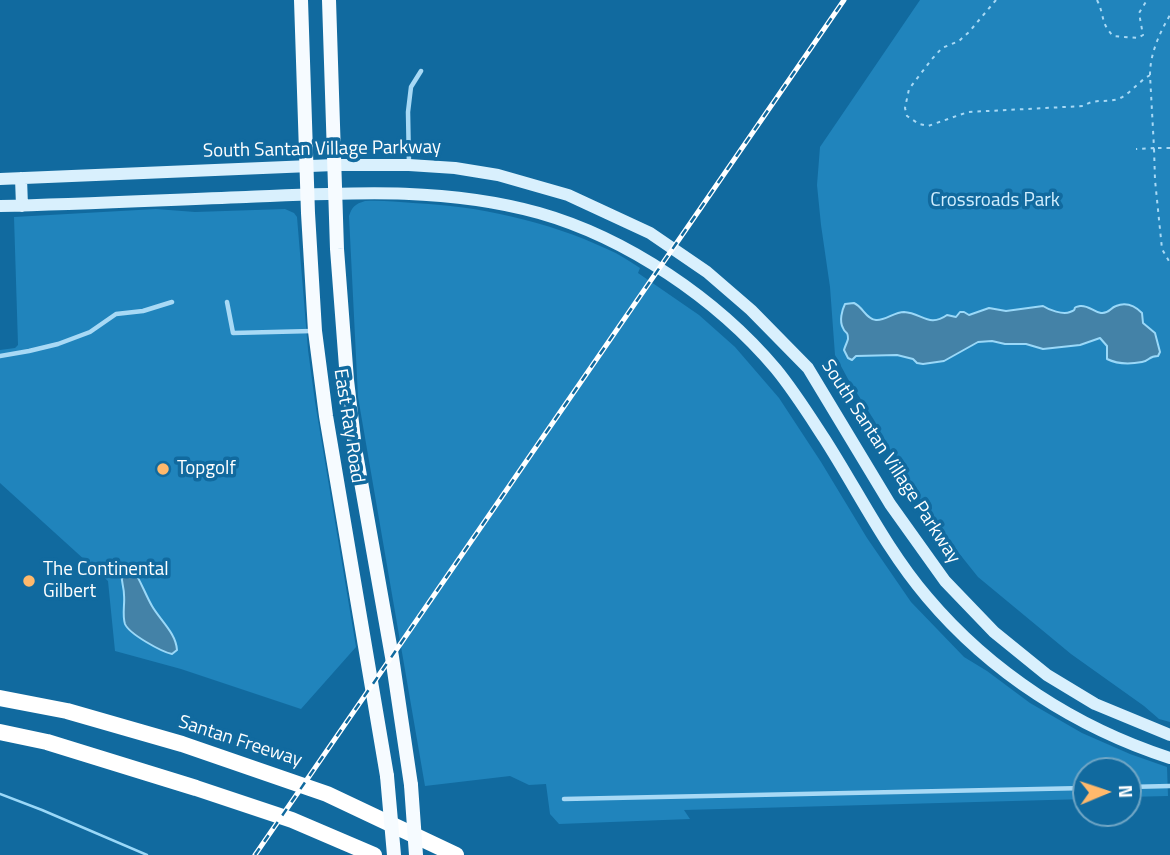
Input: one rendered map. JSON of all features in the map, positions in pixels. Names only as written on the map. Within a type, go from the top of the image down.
[{"type":"highway","name":"Santan Freeway","points":[[0,698],[67,711],[182,744],[314,789],[456,855]]},
{"type":"highway","points":[[0,732],[47,742],[196,788],[292,820],[374,855]]},
{"type":"main road","name":"East Ray Road","points":[[301,0],[315,331],[387,776],[394,855]]},
{"type":"main road","name":"East Ray Road","points":[[329,0],[335,193],[344,349],[355,448],[397,682],[411,785],[416,855]]},
{"type":"main road","name":"South Santan Village Parkway","points":[[0,179],[334,165],[455,168],[498,175],[568,195],[650,233],[707,272],[751,310],[808,368],[890,504],[945,581],[994,632],[1047,675],[1095,704],[1170,735]]},
{"type":"main road","points":[[21,178],[22,206]]},
{"type":"main road","points":[[0,206],[380,192],[435,194],[480,200],[539,213],[577,226],[621,247],[714,307],[776,369],[826,440],[909,574],[928,598],[985,655],[1015,679],[1086,724],[1170,758]]},
{"type":"lane","points":[[409,165],[408,112],[411,87],[421,71]]},
{"type":"lane","points":[[0,356],[49,346],[90,332],[116,314],[143,311],[172,302]]},
{"type":"lane","points":[[228,302],[233,334],[315,331]]},
{"type":"lane","points":[[1142,787],[1170,786]]},
{"type":"lane","points":[[564,799],[1072,788]]},
{"type":"path","points":[[996,0],[969,32],[959,41],[942,48],[932,59],[909,89],[905,108],[907,116],[928,126],[968,112],[1084,106],[1090,102],[1120,99],[1150,75]]},
{"type":"path","points":[[1097,0],[1104,26],[1113,36],[1138,38],[1143,35],[1139,13],[1147,0]]},
{"type":"path","points":[[1170,15],[1159,34],[1150,75],[1155,180],[1162,249],[1170,263]]},
{"type":"path","points":[[1136,149],[1170,148]]},
{"type":"green space","name":"Crossroads Park","points":[[920,0],[1170,0],[1170,722],[1159,719],[1071,654],[978,577],[942,532],[906,478],[835,355],[830,287],[817,185],[820,147]]},
{"type":"green space","points":[[383,201],[488,211],[561,230],[616,253],[640,268],[638,273],[699,315],[735,347],[779,398],[867,538],[911,602],[964,657],[1030,703],[1082,733],[1139,757],[1072,757],[1072,799],[684,810],[690,819],[559,824],[550,814],[546,784],[529,785],[510,776],[425,786],[358,397],[349,216],[354,206],[359,203]]},
{"type":"green space","name":"Topgolf","points":[[156,209],[195,212],[285,209],[297,217],[315,402],[356,647],[301,709],[181,669],[115,651],[108,581],[0,483],[0,350],[18,345],[14,217]]},
{"type":"green space","points":[[1142,758],[1167,767],[1168,796],[1142,797]]},
{"type":"shaded area","points":[[854,303],[876,320],[904,312],[935,320],[947,315],[956,317],[960,312],[969,315],[989,308],[1006,311],[1043,306],[1067,313],[1075,307],[1083,306],[1104,313],[1116,306],[1127,305],[1142,313],[1143,323],[1155,333],[1160,352],[1158,356],[1145,361],[1115,362],[1107,359],[1107,346],[1100,338],[1080,345],[1043,349],[1026,344],[978,342],[944,361],[923,364],[897,355],[856,356],[852,360],[844,350],[848,336],[841,319],[845,304]]},
{"type":"shaded area","points":[[130,565],[152,606],[174,638],[177,650],[172,654],[146,642],[125,624],[121,574],[123,567]]},
{"type":"waterway","points":[[0,794],[147,855]]},
{"type":"railway","points":[[255,855],[844,0]]},
{"type":"place","name":"Topgolf","points":[[163,469]]},
{"type":"place","name":"The Continental Gilbert","points":[[29,581]]}]
